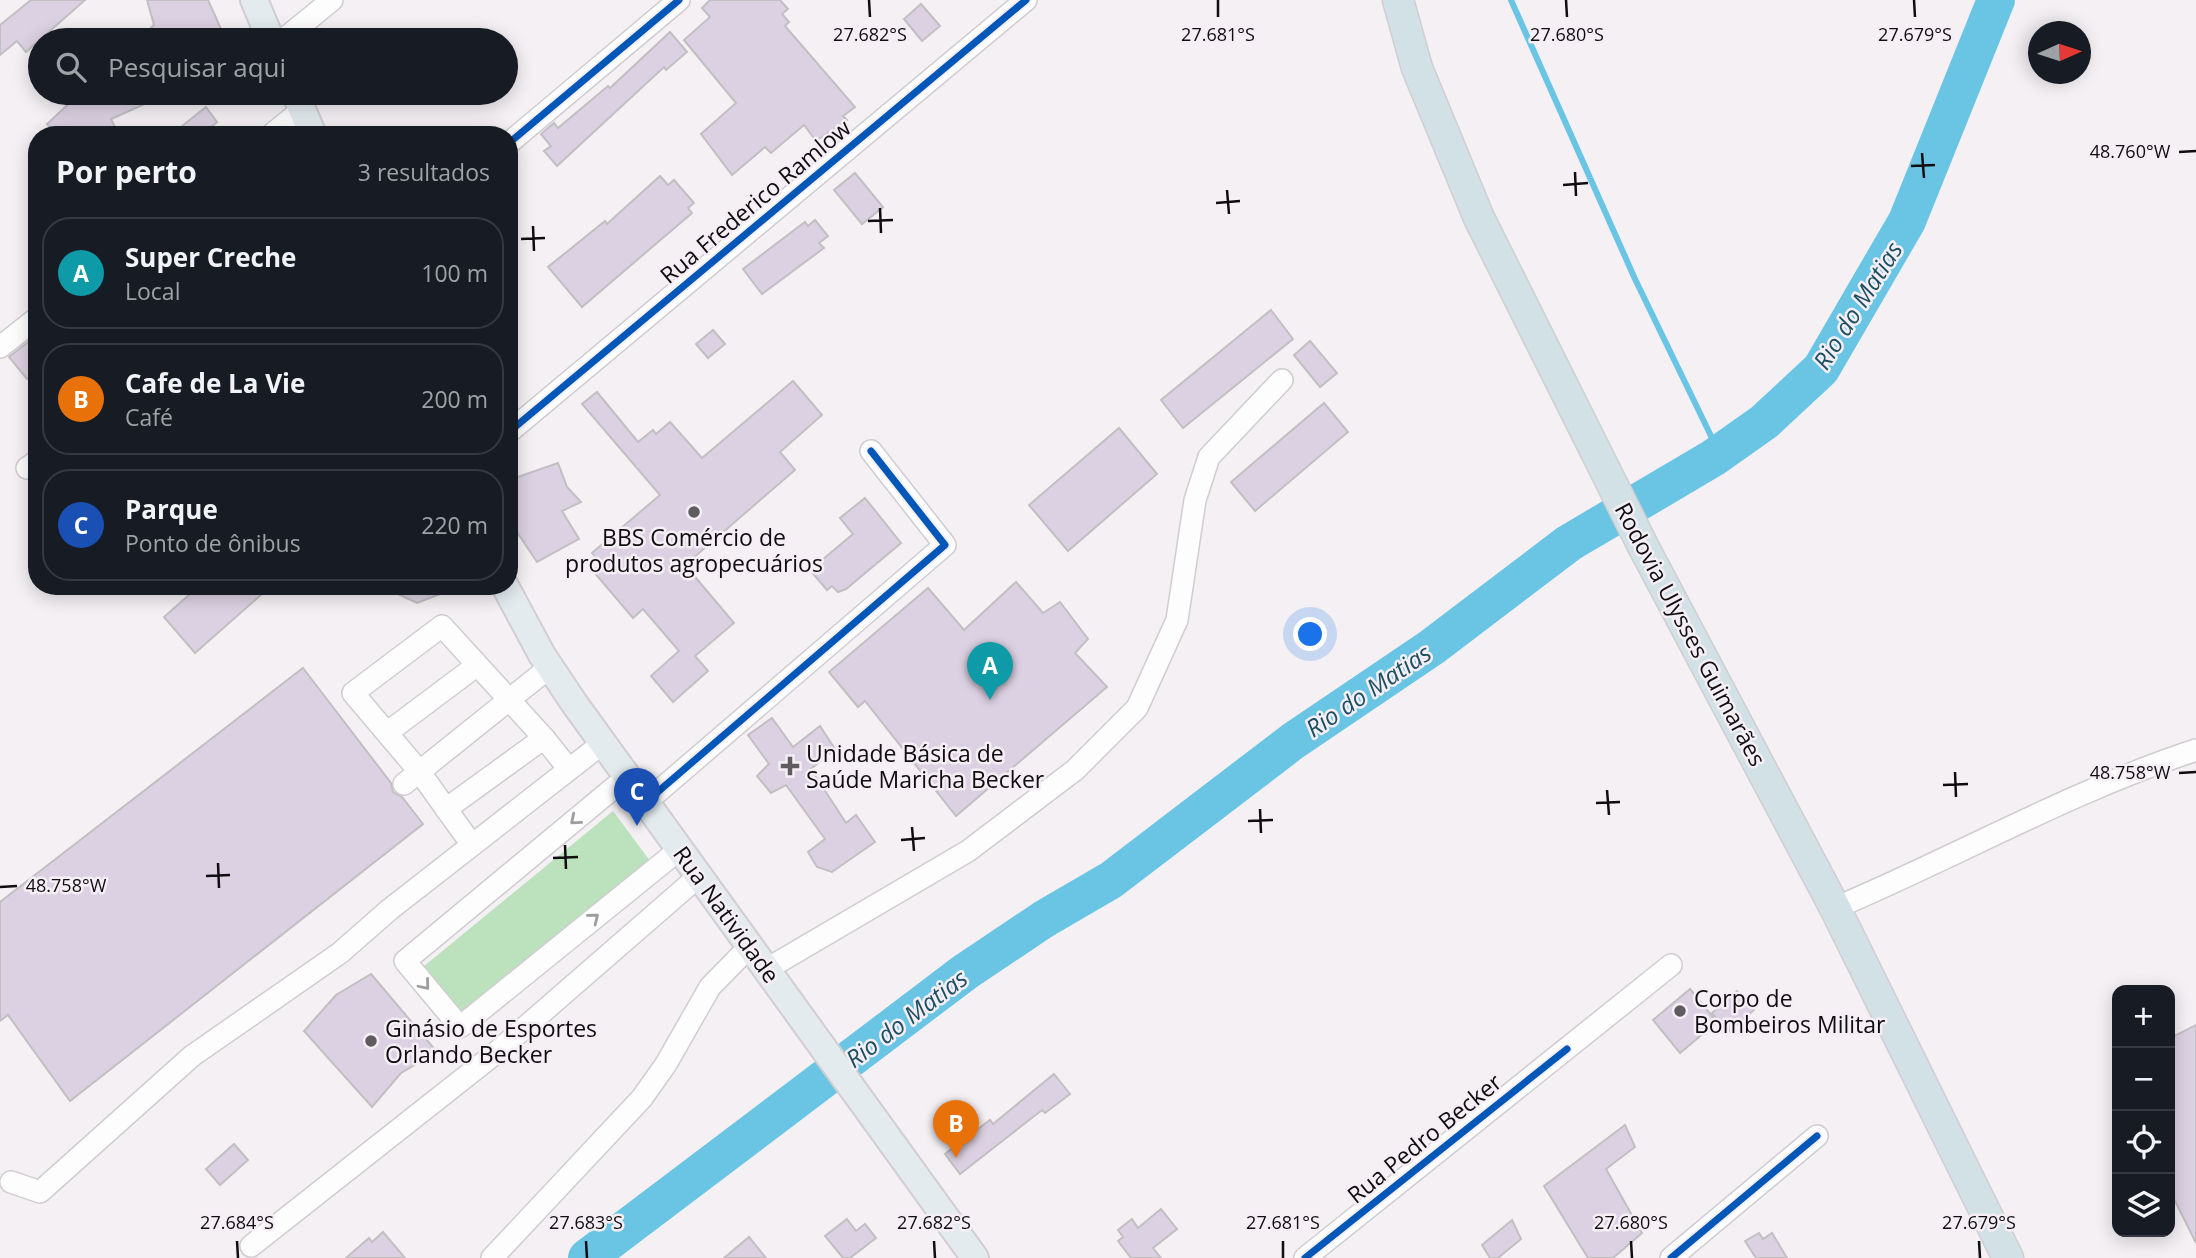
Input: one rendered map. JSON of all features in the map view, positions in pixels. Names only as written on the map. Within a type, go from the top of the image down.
[{"type":"highway","name":"Rodovia Ulysses Guimarães","points":[[1398,0],[1416,68],[1450,153],[1644,548],[1835,908],[2008,1258]]},
{"type":"main road","points":[[254,0],[266,28]]},
{"type":"main road","points":[[299,105],[309,126]]},
{"type":"main road","name":"Rua Natividade","points":[[510,595],[550,667],[603,743],[975,1258]]},
{"type":"street","points":[[298,28],[332,0]]},
{"type":"street","points":[[518,135],[679,0]]},
{"type":"street","name":"Rua Frederico Ramlow","points":[[518,424],[1026,0]]},
{"type":"street","points":[[278,126],[296,105]]},
{"type":"street","points":[[0,347],[28,325]]},
{"type":"street","points":[[767,970],[968,851],[1074,770],[1137,708],[1177,620],[1195,500],[1209,457],[1282,380]]},
{"type":"street","points":[[646,802],[945,545],[871,451]]},
{"type":"street","points":[[472,845],[446,808],[412,778],[388,733],[353,693],[442,626],[568,768]]},
{"type":"street","points":[[388,733],[476,666]]},
{"type":"street","points":[[412,778],[550,667]]},
{"type":"street","points":[[446,808],[544,738]]},
{"type":"street","points":[[11,1182],[40,1192],[192,1056],[340,953],[568,768],[603,743]]},
{"type":"street","points":[[1835,908],[1909,877],[2127,773],[2196,750]]},
{"type":"street","points":[[628,776],[405,961],[460,1027],[680,849]]},
{"type":"street","points":[[251,1246],[492,1056],[699,876]]},
{"type":"street","points":[[492,1258],[642,1098],[666,1064],[710,987],[750,946]]},
{"type":"street","name":"Rua Pedro Becker","points":[[1305,1258],[1671,965]]},
{"type":"street","points":[[1671,1258],[1817,1136]]},
{"type":"green space","points":[[613,811],[653,865],[461,1015],[423,967]]},
{"type":"building","points":[[31,0],[85,0],[53,28],[28,28],[26,52],[17,41],[0,55],[0,25]]},
{"type":"building","points":[[147,0],[208,0],[221,28],[151,28],[154,25]]},
{"type":"building","points":[[710,0],[780,0],[788,9],[782,14],[789,22],[785,26],[855,107],[843,116],[847,120],[816,141],[804,125],[771,153],[765,147],[732,175],[701,134],[736,103],[684,40],[710,17],[702,8]]},
{"type":"building","points":[[921,4],[940,26],[922,41],[904,19]]},
{"type":"building","points":[[670,32],[687,52],[666,70],[664,67],[557,166],[544,151],[551,146],[541,134],[554,123],[558,128],[608,86],[610,88]]},
{"type":"building","points":[[67,105],[142,105],[111,119],[114,126],[47,124]]},
{"type":"building","points":[[206,107],[217,122],[212,126],[182,126]]},
{"type":"building","points":[[855,173],[883,207],[862,224],[834,190]]},
{"type":"building","points":[[660,176],[668,185],[674,180],[694,203],[688,208],[692,213],[582,307],[548,267],[605,221],[607,224]]},
{"type":"building","points":[[815,220],[828,236],[819,243],[824,248],[762,294],[743,269],[805,222],[808,226]]},
{"type":"building","points":[[1271,310],[1293,339],[1183,428],[1161,400]]},
{"type":"building","points":[[713,330],[725,344],[708,358],[696,344]]},
{"type":"building","points":[[1310,341],[1337,373],[1320,387],[1294,355]]},
{"type":"building","points":[[28,342],[27,379],[9,357]]},
{"type":"building","name":"BBS Comércio de produtos agropecuários","points":[[793,381],[822,415],[780,452],[795,470],[685,565],[734,623],[695,656],[708,671],[673,702],[651,676],[679,651],[643,609],[633,618],[593,571],[601,564],[592,553],[660,495],[582,404],[597,392],[638,442],[653,430],[656,434],[670,422],[702,458]]},
{"type":"building","points":[[1324,403],[1348,432],[1255,511],[1231,482]]},
{"type":"building","points":[[1119,428],[1157,474],[1068,551],[1029,505]]},
{"type":"building","points":[[558,463],[567,487],[581,502],[562,511],[579,539],[537,562],[518,534],[518,477]]},
{"type":"building","points":[[865,498],[901,543],[846,589],[838,592],[832,586],[827,590],[810,570],[853,534],[840,518]]},
{"type":"building","points":[[1016,582],[1043,613],[1060,602],[1088,639],[1075,653],[1107,687],[956,816],[865,701],[858,707],[829,672],[928,588],[964,630]]},
{"type":"building","points":[[189,595],[261,595],[195,653],[164,617]]},
{"type":"building","points":[[400,595],[438,595],[417,603]]},
{"type":"building","points":[[303,668],[391,783],[393,792],[402,797],[423,824],[70,1101],[8,1015],[0,1021],[0,902]]},
{"type":"building","name":"Unidade Básica de Saúde Maricha Becker","points":[[772,718],[793,747],[820,726],[835,749],[811,769],[846,823],[856,815],[875,842],[832,872],[817,867],[808,852],[825,839],[786,785],[771,793],[757,776],[769,764],[748,735]]},
{"type":"building","name":"Ginásio de Esportes Orlando Becker","points":[[371,974],[437,1052],[401,1073],[372,1107],[304,1031],[336,995]]},
{"type":"building","points":[[1690,989],[1717,1022],[1680,1053],[1653,1020]]},
{"type":"building","points":[[1737,991],[1754,1010],[1728,1032],[1712,1013]]},
{"type":"building","points":[[2196,1025],[2196,1243],[2175,1201],[2175,1036]]},
{"type":"building","points":[[1054,1074],[1070,1094],[1045,1113],[1042,1110],[960,1174],[945,1154],[990,1120],[993,1124]]},
{"type":"building","points":[[1625,1125],[1635,1147],[1606,1169],[1642,1233],[1613,1258],[1588,1258],[1544,1186]]},
{"type":"building","points":[[234,1144],[248,1160],[220,1185],[206,1169]]},
{"type":"building","points":[[1161,1209],[1177,1229],[1153,1248],[1161,1258],[1131,1258],[1118,1241],[1123,1237],[1118,1230],[1132,1219],[1138,1228]]},
{"type":"building","points":[[847,1219],[856,1231],[865,1224],[876,1238],[850,1258],[843,1258],[825,1236]]},
{"type":"building","points":[[1512,1220],[1521,1239],[1498,1258],[1490,1258],[1482,1245]]},
{"type":"building","points":[[383,1232],[405,1258],[346,1258],[369,1238],[372,1242]]},
{"type":"building","points":[[1759,1233],[1763,1239],[1772,1233],[1787,1258],[1756,1258],[1745,1241]]},
{"type":"building","points":[[749,1237],[766,1258],[724,1258]]},
{"type":"waterway","points":[[1511,0],[1635,279],[1712,438],[1713,458]]},
{"type":"waterway","name":"Rio do Matias","points":[[587,1258],[965,972],[1044,919],[1111,880],[1293,741],[1432,647],[1569,543],[1713,458],[1764,422],[1821,369],[1907,221],[1996,0]]},
{"type":"cycle path","points":[[518,135],[679,0]]},
{"type":"cycle path","points":[[518,424],[1026,0]]},
{"type":"cycle path","points":[[646,802],[945,545],[871,451]]},
{"type":"cycle path","points":[[1305,1258],[1567,1049]]},
{"type":"cycle path","points":[[1671,1258],[1817,1136]]},
{"type":"place","name":"BBS Comércio de produtos agropecuários","points":[[694,512]]},
{"type":"place","name":"Super Creche","points":[[990,700]]},
{"type":"place","name":"Unidade Básica de Saúde Maricha Becker","points":[[790,766]]},
{"type":"place","name":"Parque","points":[[637,826]]},
{"type":"place","name":"Corpo de Bombeiros Militar","points":[[1680,1011]]},
{"type":"place","name":"Ginásio de Esportes Orlando Becker","points":[[371,1041]]},
{"type":"place","name":"Cafe de La Vie","points":[[956,1158]]}]
